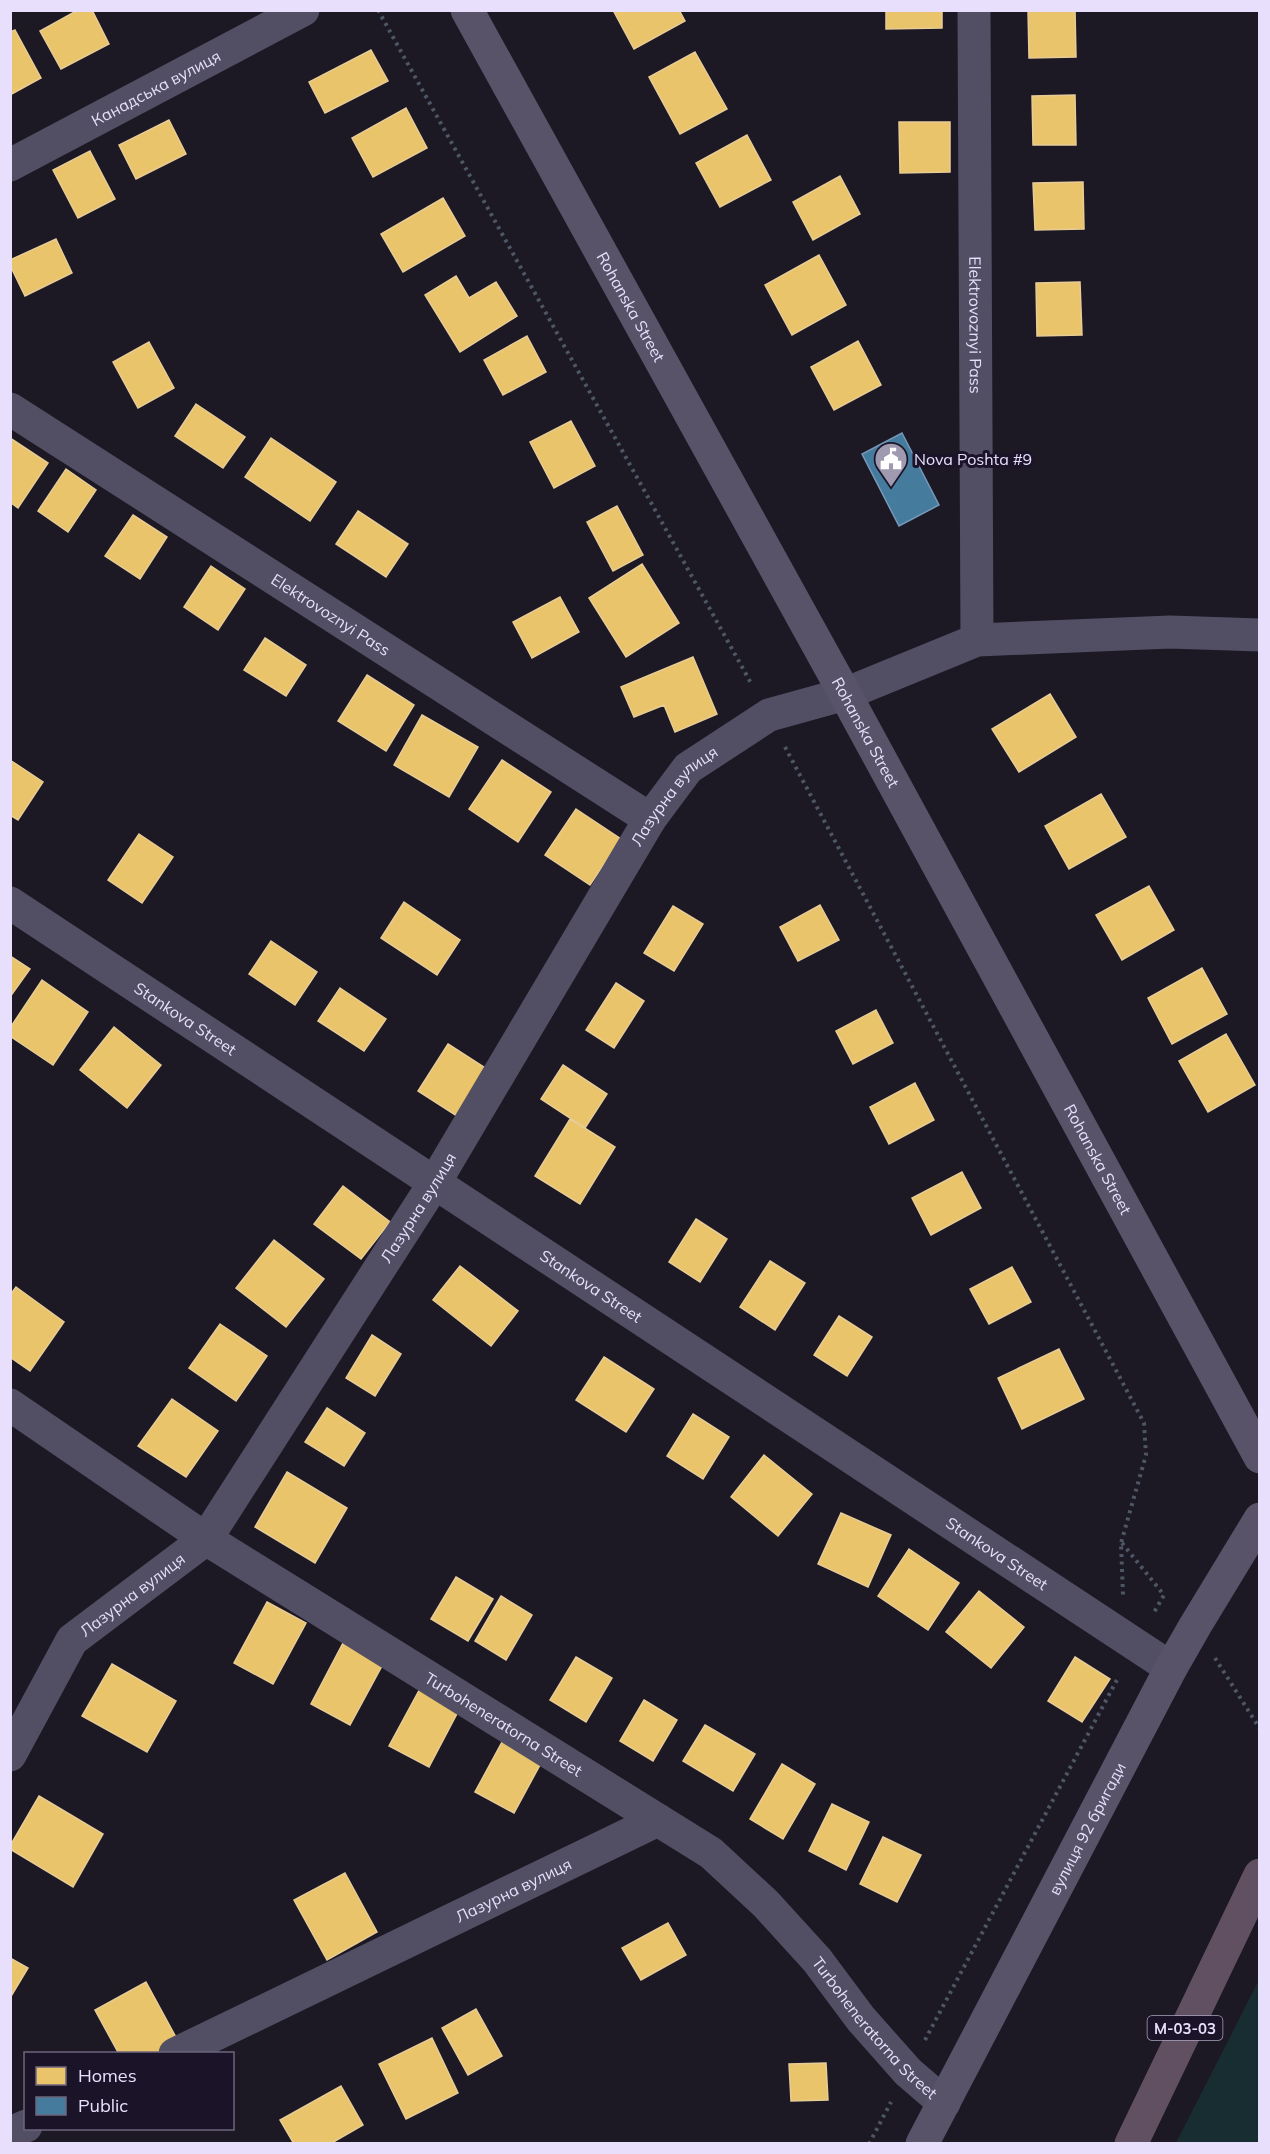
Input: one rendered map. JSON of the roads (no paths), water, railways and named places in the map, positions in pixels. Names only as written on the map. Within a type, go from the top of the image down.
[{"type":"highway","name":"М-03-03","points":[[1131,2144],[1240,1912],[1260,1875]]},
{"type":"main road","name":"Rohanska Street","points":[[467,10],[845,694],[1260,1457]]},
{"type":"main road","name":"вулиця 92 бригади","points":[[922,2144],[1172,1668],[1260,1520]]},
{"type":"street","name":"Канадська вулиця","points":[[10,165],[303,10]]},
{"type":"street","name":"Elektrovoznyi Pass","points":[[974,10],[977,640]]},
{"type":"street","name":"Elektrovoznyi Pass","points":[[10,409],[650,819]]},
{"type":"street","name":"Лазурна вулиця","points":[[10,1755],[72,1640],[206,1539],[435,1182],[650,819],[688,768],[769,715],[845,694],[977,640],[1170,632],[1260,635]]},
{"type":"street","name":"Stankova Street","points":[[10,903],[1172,1668]]},
{"type":"street","name":"Turboheneratorna Street","points":[[10,1405],[206,1539],[711,1853],[766,1904],[817,1960],[861,2019],[908,2072],[944,2103]]},
{"type":"street","name":"Лазурна вулиця","points":[[179,2052],[658,1820]]},
{"type":"street","points":[[10,2133],[24,2127]]},
{"type":"place","name":"Nova Poshta #9","points":[[891,488]]}]
